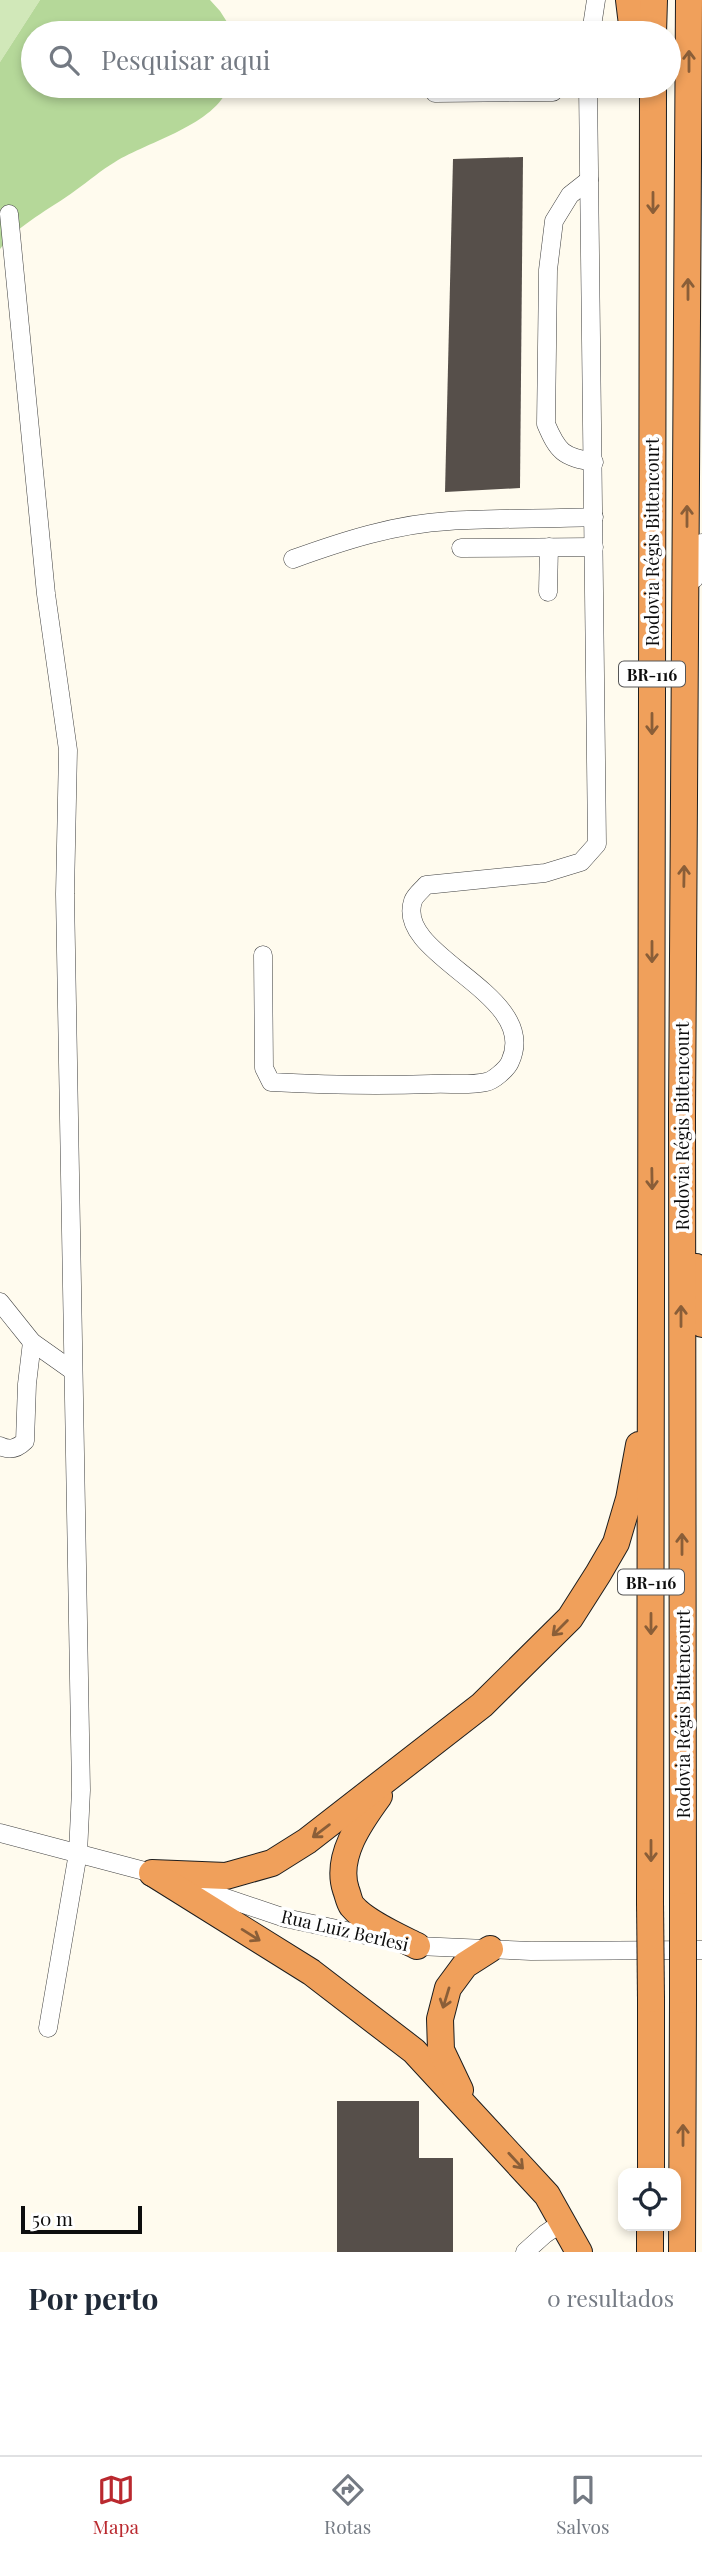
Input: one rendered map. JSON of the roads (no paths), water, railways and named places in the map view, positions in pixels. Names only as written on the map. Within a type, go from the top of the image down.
[{"type":"highway","points":[[629,0],[632,21]]},
{"type":"highway","points":[[653,21],[654,0]]},
{"type":"highway","name":"Rodovia Régis Bittencourt","points":[[682,2252],[682,1115],[689,0]]},
{"type":"highway","points":[[644,98],[653,152]]},
{"type":"highway","name":"Rodovia Régis Bittencourt","points":[[651,2168],[653,98]]},
{"type":"highway","points":[[682,1115],[701,1313]]},
{"type":"highway","points":[[152,1873],[226,1876],[272,1863],[307,1841],[482,1705],[570,1618],[615,1543],[629,1499],[638,1459],[652,1262]]},
{"type":"highway","points":[[395,1774],[367,1812],[348,1846],[341,1876],[352,1905],[379,1927],[418,1947]]},
{"type":"highway","points":[[152,1873],[311,1972],[414,2051],[547,2195],[579,2252]]},
{"type":"highway","points":[[470,2111],[442,2050],[440,2019],[448,1989],[465,1965],[490,1949]]},
{"type":"highway","points":[[650,2231],[650,2252]]},
{"type":"street","points":[[593,21],[596,0]]},
{"type":"street","points":[[263,955],[264,1068],[271,1082],[404,1085],[488,1082],[509,1065],[516,1043],[512,1025],[484,991],[423,940],[411,916],[413,900],[426,885],[545,873],[581,862],[597,844],[588,98]]},
{"type":"street","points":[[589,180],[570,195],[554,221],[548,270],[546,424],[556,447],[573,459],[594,462]]},
{"type":"street","points":[[9,214],[21,312],[46,594],[68,750],[65,894],[80,1790],[78,1853],[48,2028]]},
{"type":"street","points":[[293,559],[349,538],[413,525],[448,521],[594,517]]},
{"type":"street","points":[[687,609],[702,543]]},
{"type":"street","points":[[548,592],[549,547]]},
{"type":"street","points":[[461,548],[594,547]]},
{"type":"street","points":[[0,1302],[32,1342],[73,1371]]},
{"type":"street","points":[[0,1446],[6,1449],[18,1448],[25,1441],[32,1342]]},
{"type":"street","name":"Rua Luiz Berlesi","points":[[0,1833],[152,1873],[285,1918],[418,1947],[702,1950]]},
{"type":"street","points":[[525,2252],[564,2222],[566,2252]]}]
